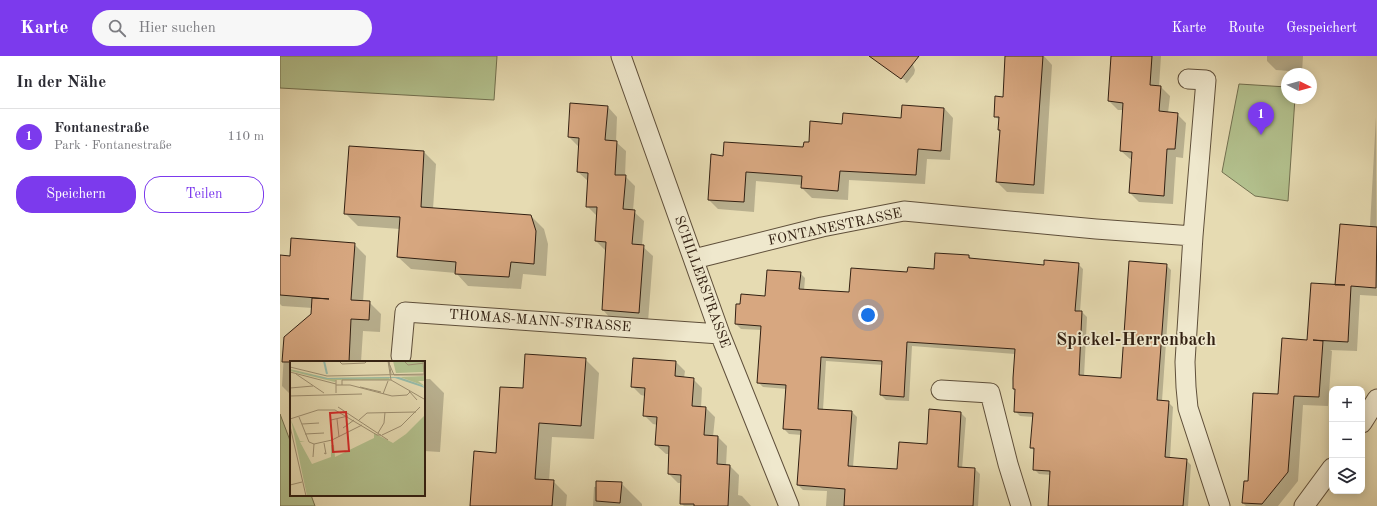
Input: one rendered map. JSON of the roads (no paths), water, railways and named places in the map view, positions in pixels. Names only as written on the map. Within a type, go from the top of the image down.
[{"type":"street","name":"SCHILLERSTRASSE","points":[[621,56],[720,334],[789,506]]},
{"type":"street","points":[[1188,79],[1206,80],[1185,362],[1186,394],[1188,408],[1220,506]]},
{"type":"street","name":"FONTANESTRASSE","points":[[694,259],[822,227],[904,211],[1096,229],[1194,236]]},
{"type":"street","name":"THOMAS-MANN-STRASSE","points":[[401,356],[405,312],[720,334]]},
{"type":"street","points":[[941,390],[990,393],[1008,464],[1021,506]]},
{"type":"street","points":[[1363,422],[1377,399]]},
{"type":"street","points":[[1304,506],[1329,472]]},
{"type":"place","name":"Fontanestraße","points":[[1261,135]]},
{"type":"district","name":"Spickel-Herrenbach","points":[[1136,340]]}]
